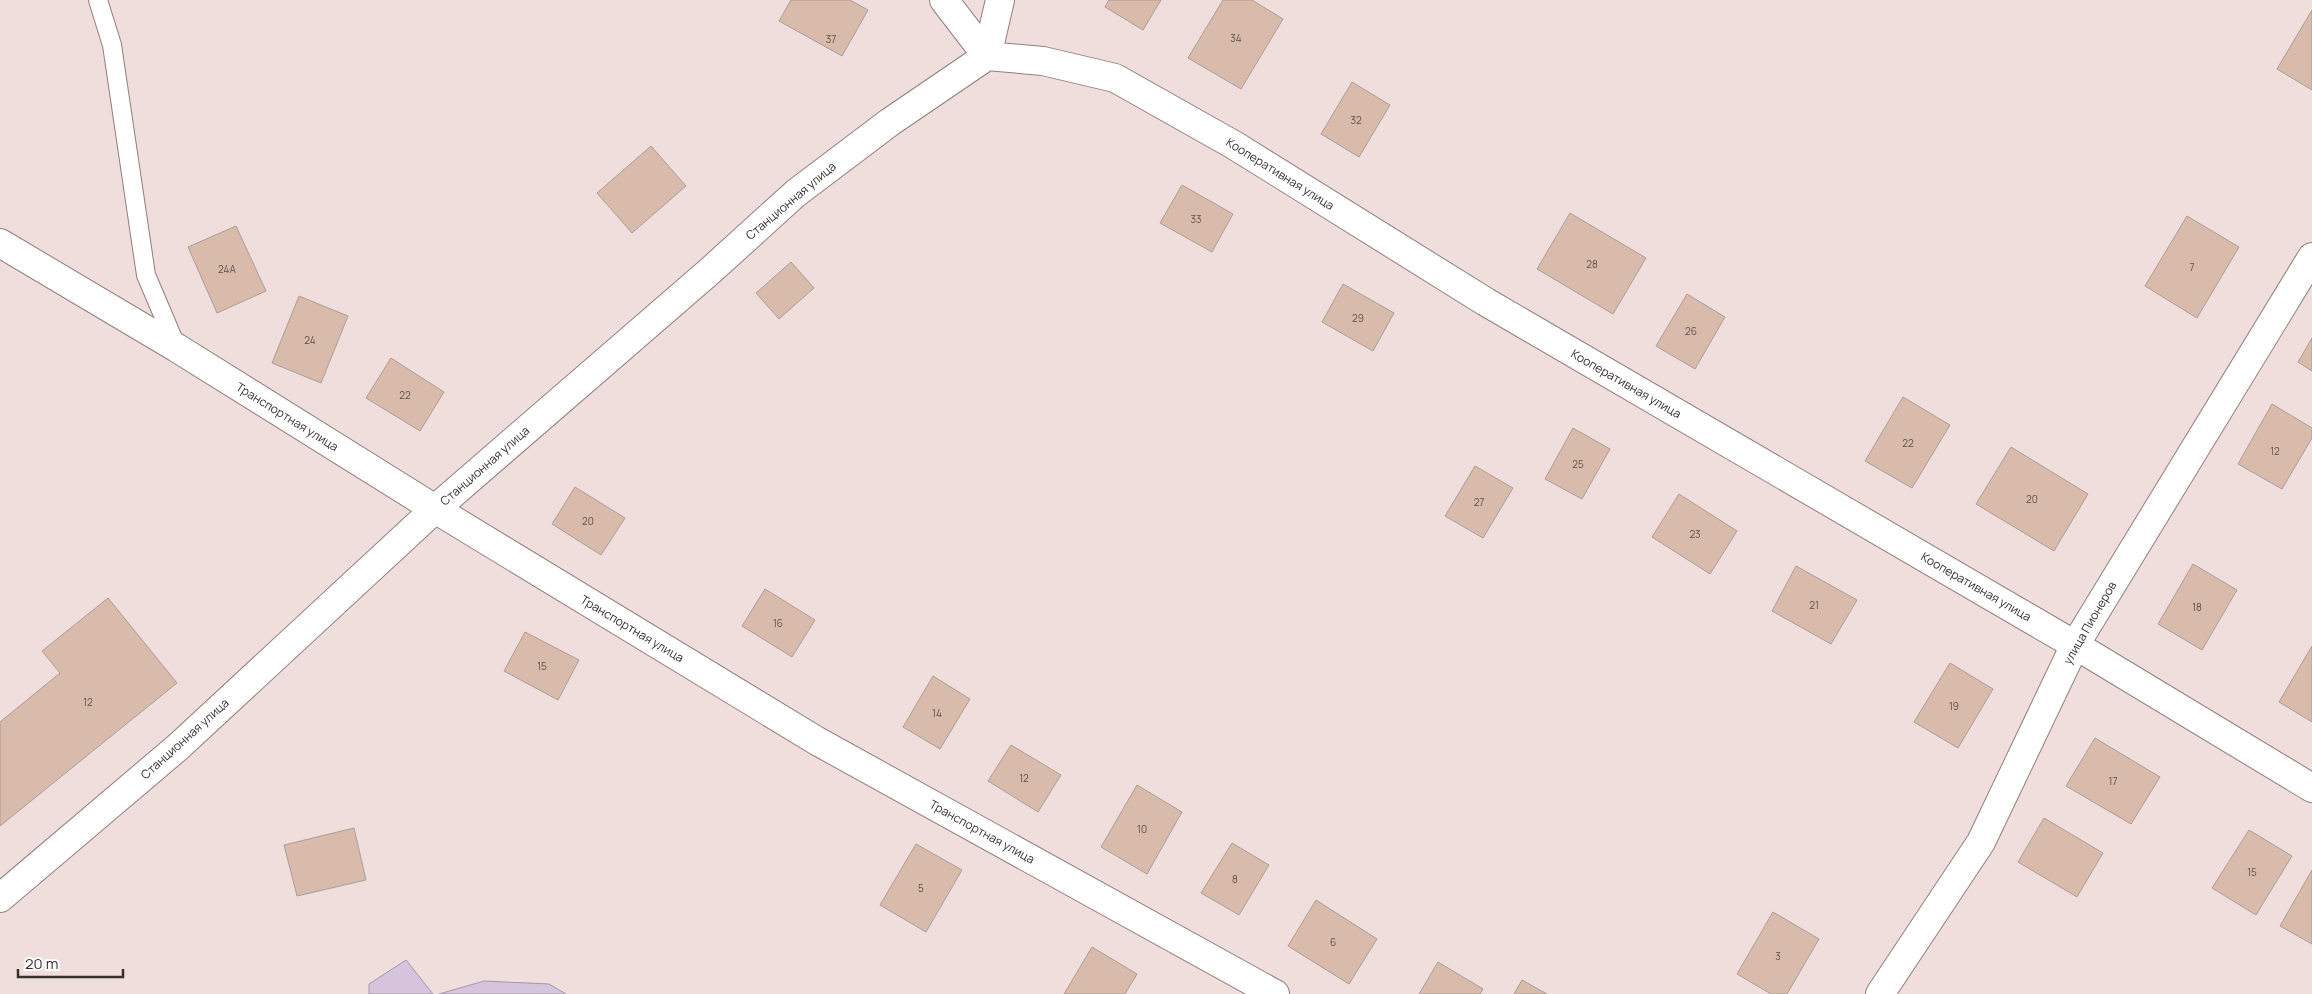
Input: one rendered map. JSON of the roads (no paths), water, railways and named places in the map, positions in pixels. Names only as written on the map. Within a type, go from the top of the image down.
[{"type":"main road","points":[[944,0],[987,56]]},
{"type":"main road","points":[[987,56],[1000,0]]},
{"type":"main road","name":"Станционная улица","points":[[0,898],[178,747],[435,509],[796,193],[890,122],[987,56]]},
{"type":"main road","name":"Кооперативная улица","points":[[987,56],[1043,61],[1115,78],[1234,145],[1486,302],[2075,645],[2312,788]]},
{"type":"main road","name":"Транспортная улица","points":[[0,243],[177,348],[435,509],[817,741],[1275,994]]},
{"type":"main road","name":"улица Пионеров","points":[[1880,994],[1981,842],[2075,645],[2312,257]]},
{"type":"lane","points":[[98,0],[112,45],[146,275],[177,348]]}]
